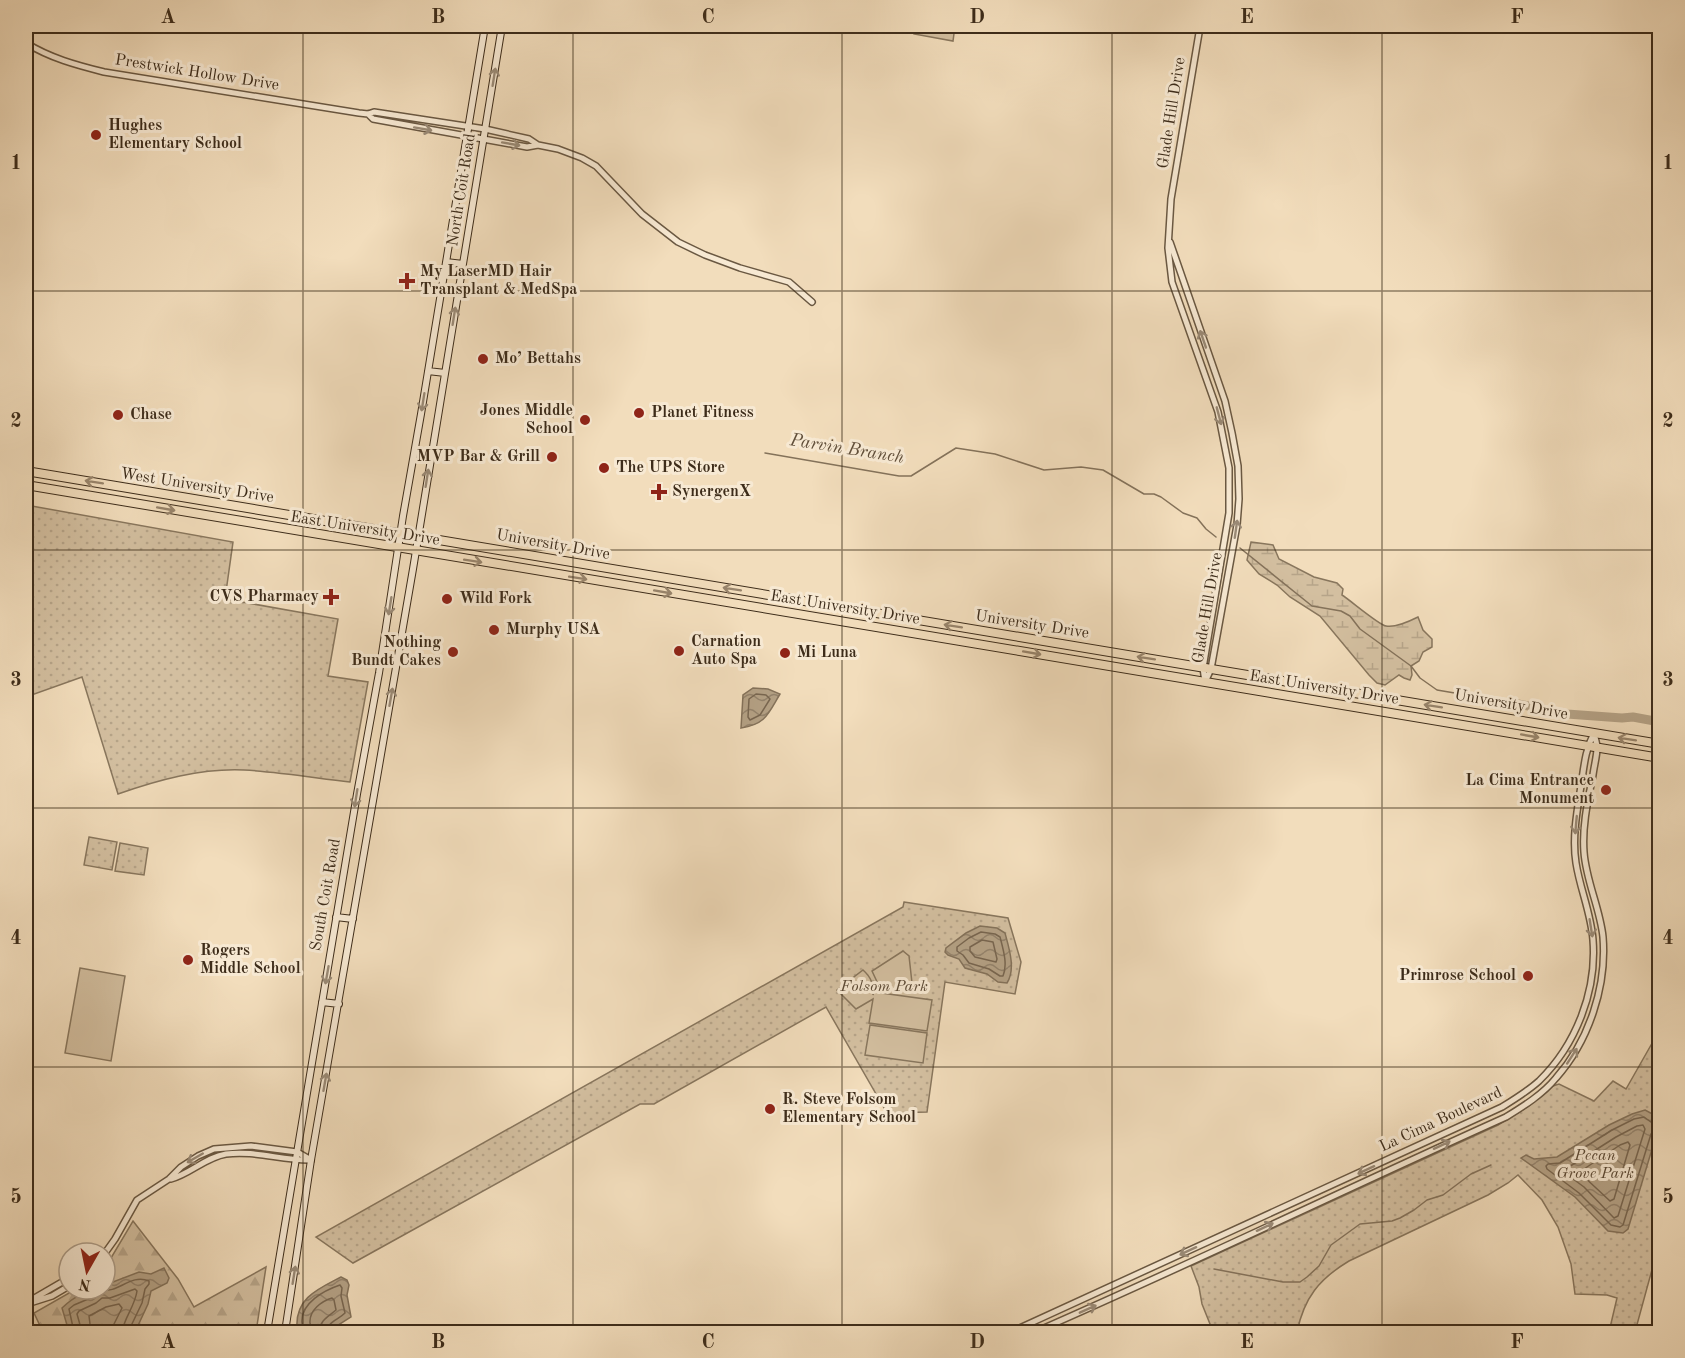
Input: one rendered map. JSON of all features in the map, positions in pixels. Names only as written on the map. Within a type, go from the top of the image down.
[{"type":"highway","name":"West University Drive","points":[[26,471],[400,533]]},
{"type":"highway","name":"East University Drive","points":[[26,485],[1659,758]]},
{"type":"highway","name":"University Drive","points":[[400,533],[1659,744]]},
{"type":"main road","name":"North Coit Road","points":[[400,533],[486,26]]},
{"type":"main road","name":"North Coit Road","points":[[418,536],[502,26]]},
{"type":"main road","points":[[446,262],[463,264]]},
{"type":"main road","points":[[428,371],[445,374]]},
{"type":"main road","name":"South Coit Road","points":[[267,1332],[379,674],[400,533]]},
{"type":"main road","name":"South Coit Road","points":[[285,1332],[311,1160],[418,536]]},
{"type":"main road","points":[[379,674],[395,676]]},
{"type":"main road","points":[[336,917],[353,919]]},
{"type":"main road","points":[[322,1002],[339,1004]]},
{"type":"street","name":"Glade Hill Drive","points":[[1200,27],[1171,199],[1169,263],[1172,282],[1218,412],[1229,468],[1228,519],[1205,682]]},
{"type":"street","name":"Prestwick Hollow Drive","points":[[26,43],[75,65],[104,72],[368,114],[374,112],[469,125],[529,139],[537,145]]},
{"type":"street","name":"Prestwick Hollow Drive","points":[[368,114],[373,119],[467,137],[527,147],[537,145],[558,149],[582,158],[596,166],[642,214],[678,242],[714,259],[789,282],[812,302]]},
{"type":"street","name":"Glade Hill Drive","points":[[1169,240],[1225,401],[1238,466],[1237,525],[1207,668]]},
{"type":"street","name":"La Cima Boulevard","points":[[1011,1332],[1502,1107],[1539,1081],[1557,1060],[1575,1030],[1585,1008],[1592,977],[1593,938],[1590,917],[1577,872],[1575,850],[1576,814],[1587,746],[1594,733]]},
{"type":"street","name":"La Cima Boulevard","points":[[1035,1332],[1506,1117],[1556,1078],[1568,1063],[1586,1031],[1600,982],[1603,937],[1584,852],[1586,812],[1597,748],[1594,733]]},
{"type":"street","points":[[1593,961],[1602,962]]},
{"type":"street","points":[[1575,1030],[1586,1031]]},
{"type":"street","points":[[1547,1071],[1556,1078]]},
{"type":"street","points":[[248,1146],[248,1153]]},
{"type":"street","points":[[114,1241],[137,1200],[198,1156],[214,1149],[248,1146],[297,1152],[311,1160]]},
{"type":"street","points":[[169,1179],[179,1177],[208,1160],[226,1154],[248,1153],[296,1161],[311,1160]]},
{"type":"street","points":[[26,1303],[57,1285]]},
{"type":"street","points":[[26,1303],[57,1293]]},
{"type":"green space","points":[[916,26],[955,26],[953,41],[914,34]]},
{"type":"green space","points":[[26,505],[233,542],[225,599],[338,619],[328,676],[368,682],[350,782],[271,772],[228,770],[180,776],[118,794],[82,677],[26,697]]},
{"type":"green space","points":[[1251,542],[1273,545],[1279,559],[1314,577],[1337,583],[1343,589],[1342,595],[1382,625],[1398,625],[1418,617],[1423,630],[1432,639],[1432,647],[1423,652],[1419,661],[1411,666],[1410,680],[1399,675],[1385,685],[1377,683],[1320,616],[1259,574],[1247,560]]},
{"type":"green space","points":[[89,837],[117,842],[112,870],[84,865]]},
{"type":"green space","points":[[120,843],[148,848],[144,875],[115,871]]},
{"type":"green space","name":"Folsom Park","points":[[904,902],[1008,918],[1021,962],[1015,994],[945,982],[927,1112],[887,1113],[826,1007],[654,1104],[640,1104],[353,1263],[316,1237],[903,907]]},
{"type":"green space","points":[[903,951],[909,956],[912,983],[896,991],[879,986],[872,971]]},
{"type":"green space","points":[[80,968],[125,976],[111,1061],[65,1053]]},
{"type":"green space","points":[[863,970],[871,981],[873,995],[874,992],[932,1000],[927,1031],[869,1023],[873,999],[856,1009],[837,990]]},
{"type":"green space","points":[[870,1025],[927,1033],[923,1063],[865,1055]]},
{"type":"green space","name":"Pecan Grove Park","points":[[1659,1031],[1659,1244],[1635,1332],[1609,1332],[1617,1298],[1607,1295],[1575,1294],[1571,1264],[1558,1227],[1542,1200],[1518,1175],[1488,1195],[1338,1268],[1314,1290],[1304,1309],[1297,1332],[1211,1332],[1191,1266],[1498,1125],[1529,1106],[1553,1086],[1559,1084],[1594,1101],[1613,1081],[1626,1089]]},
{"type":"green space","points":[[133,1221],[178,1279],[194,1307],[266,1267],[256,1332],[43,1332],[34,1313],[57,1300],[117,1301],[117,1248]]},
{"type":"water","points":[[753,688],[768,689],[780,694],[761,721],[741,728],[743,695]]},
{"type":"water","points":[[980,926],[997,928],[1005,933],[1011,965],[1007,983],[998,982],[987,974],[965,968],[959,959],[945,952],[946,948],[966,933]]},
{"type":"water","points":[[1645,1110],[1654,1116],[1659,1126],[1628,1229],[1623,1233],[1608,1231],[1575,1197],[1521,1158],[1526,1155],[1534,1159],[1557,1157],[1609,1125]]},
{"type":"water","points":[[164,1268],[169,1278],[167,1283],[151,1291],[148,1304],[135,1332],[69,1332],[62,1308],[70,1301],[117,1301],[117,1280],[139,1272],[151,1274]]},
{"type":"water","points":[[341,1277],[347,1280],[349,1285],[347,1295],[351,1317],[331,1332],[301,1332],[297,1328],[297,1318],[304,1302],[316,1290]]},
{"type":"waterway","name":"Parvin Branch","points":[[765,453],[899,476],[911,476],[956,448],[995,454],[1044,470],[1081,467],[1103,470],[1144,494],[1161,497],[1183,513],[1197,518],[1216,537]]},
{"type":"waterway","name":"Parvin Branch","points":[[1240,548],[1312,606],[1341,611],[1350,616],[1360,629],[1411,666],[1420,678],[1437,690],[1484,698]]},
{"type":"waterway","name":"Parvin Branch","points":[[1509,702],[1567,714],[1633,717],[1660,722]]},
{"type":"waterway","points":[[1656,1118],[1660,1114]]},
{"type":"waterway","points":[[1214,1269],[1283,1282],[1300,1282],[1319,1266],[1331,1245],[1360,1224],[1400,1218],[1427,1200],[1443,1195],[1471,1174],[1491,1165]]},
{"type":"place","name":"Hughes Elementary School","points":[[96,135]]},
{"type":"place","name":"My LaserMD Hair Transplant & MedSpa","points":[[407,281]]},
{"type":"place","name":"Mo’ Bettahs","points":[[483,359]]},
{"type":"place","name":"Planet Fitness","points":[[639,413]]},
{"type":"place","name":"Chase","points":[[118,415]]},
{"type":"place","name":"Jones Middle School","points":[[585,420]]},
{"type":"place","name":"MVP Bar & Grill","points":[[552,457]]},
{"type":"place","name":"The UPS Store","points":[[604,468]]},
{"type":"place","name":"SynergenX","points":[[659,492]]},
{"type":"place","name":"CVS Pharmacy","points":[[331,597]]},
{"type":"place","name":"Wild Fork","points":[[447,599]]},
{"type":"place","name":"Murphy USA","points":[[494,630]]},
{"type":"place","name":"Carnation Auto Spa","points":[[679,651]]},
{"type":"place","name":"Nothing Bundt Cakes","points":[[453,652]]},
{"type":"place","name":"Mi Luna","points":[[785,653]]},
{"type":"place","name":"La Cima Entrance Monument","points":[[1606,790]]},
{"type":"place","name":"Rogers Middle School","points":[[188,960]]},
{"type":"place","name":"Primrose School","points":[[1528,976]]},
{"type":"place","name":"R. Steve Folsom Elementary School","points":[[770,1109]]}]
